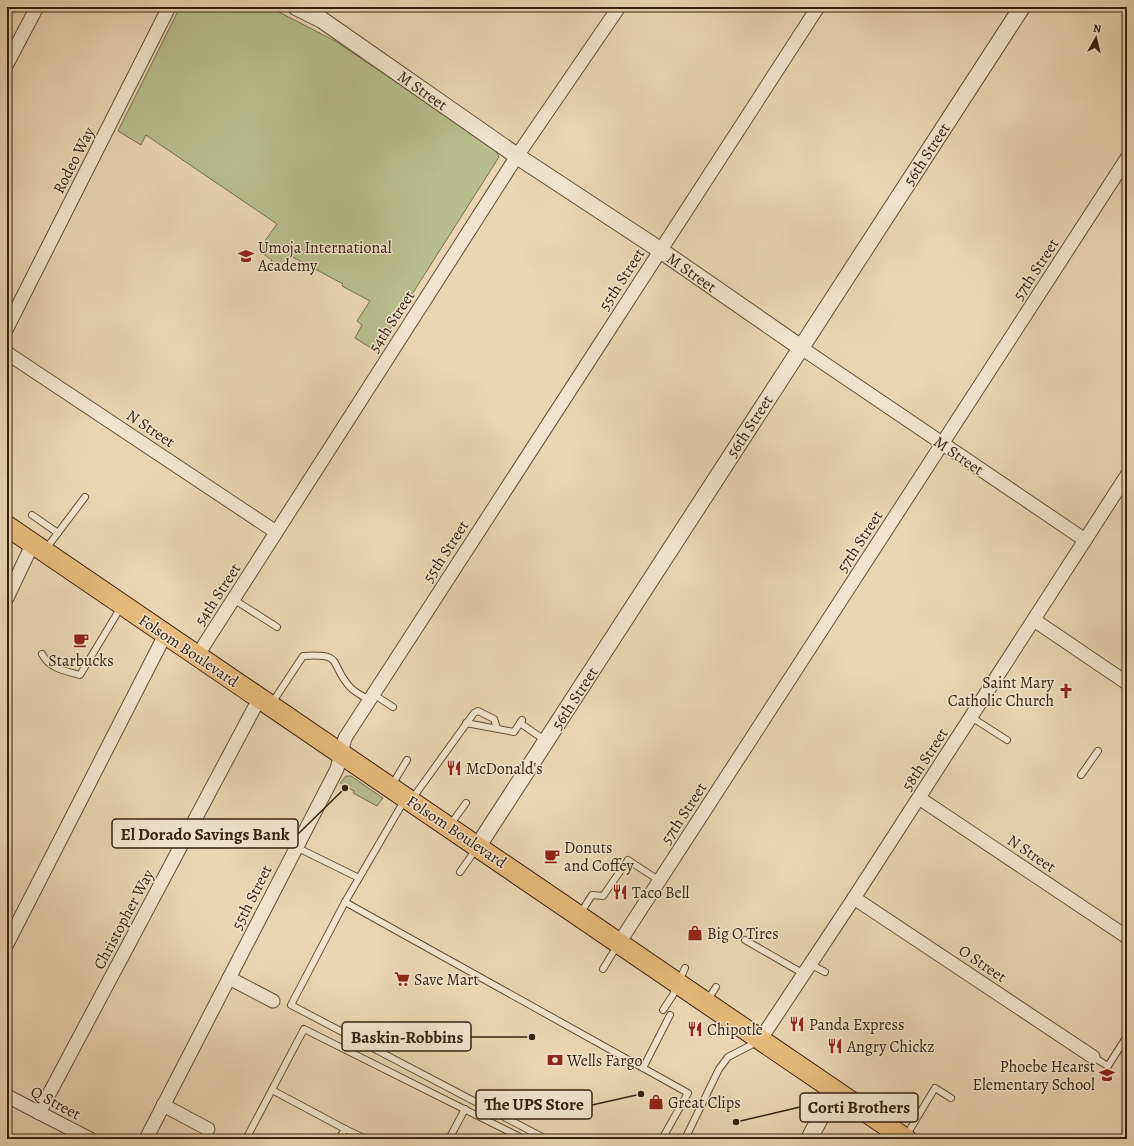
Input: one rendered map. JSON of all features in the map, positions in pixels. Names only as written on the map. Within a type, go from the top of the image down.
[{"type":"main road","name":"Folsom Boulevard","points":[[7,526],[264,702],[450,826],[619,943],[682,976],[711,995],[760,1040],[905,1139]]},
{"type":"street","points":[[7,64],[37,7]]},
{"type":"street","name":"Rodeo Way","points":[[7,328],[169,7]]},
{"type":"street","name":"M Street","points":[[296,7],[322,20],[517,156],[660,250],[800,347],[1085,540]]},
{"type":"street","name":"54th Street","points":[[197,656],[517,156],[619,7]]},
{"type":"street","name":"55th Street","points":[[146,1139],[337,769],[345,738],[818,7]]},
{"type":"street","name":"56th Street","points":[[478,846],[800,347],[1022,7]]},
{"type":"street","name":"57th Street","points":[[619,943],[641,916],[660,881],[1127,158]]},
{"type":"street","name":"N Street","points":[[7,353],[276,532]]},
{"type":"street","name":"58th Street","points":[[760,1040],[919,798],[1127,475]]},
{"type":"street","points":[[7,598],[38,547]]},
{"type":"street","points":[[1034,620],[1127,683]]},
{"type":"street","points":[[7,944],[165,634]]},
{"type":"street","name":"Christopher Way","points":[[39,1112],[264,702]]},
{"type":"street","name":"N Street","points":[[919,798],[1127,937]]},
{"type":"street","name":"O Street","points":[[854,898],[1093,1057]]},
{"type":"street","points":[[229,978],[273,1001]]},
{"type":"street","points":[[809,1139],[835,1090]]},
{"type":"street","name":"Q Street","points":[[7,1096],[90,1139]]},
{"type":"street","points":[[163,1105],[208,1129]]},
{"type":"lane","points":[[38,547],[58,533],[85,497]]},
{"type":"lane","points":[[32,515],[58,533]]},
{"type":"lane","points":[[233,599],[277,627]]},
{"type":"lane","points":[[42,654],[47,662],[60,670],[80,675],[122,605]]},
{"type":"lane","points":[[264,702],[303,656],[322,654],[334,659],[340,672],[351,688],[393,708]]},
{"type":"lane","points":[[497,728],[494,719],[478,711],[474,713],[403,794],[290,1005],[546,1139]]},
{"type":"lane","points":[[971,717],[1007,740]]},
{"type":"lane","points":[[466,723],[514,732],[521,721],[546,741]]},
{"type":"lane","points":[[1081,775],[1098,751]]},
{"type":"lane","points":[[403,794],[407,760]]},
{"type":"lane","points":[[450,826],[466,803]]},
{"type":"lane","points":[[460,872],[478,846]]},
{"type":"lane","points":[[296,847],[359,878]]},
{"type":"lane","points":[[579,915],[592,895],[603,896],[628,860],[660,881]]},
{"type":"lane","points":[[345,902],[688,1093],[662,1139]]},
{"type":"lane","points":[[745,940],[807,969],[825,972]]},
{"type":"lane","points":[[603,969],[619,943]]},
{"type":"lane","points":[[663,1010],[682,976]]},
{"type":"lane","points":[[643,1068],[670,1015]]},
{"type":"lane","points":[[246,1139],[304,1029],[524,1139]]},
{"type":"lane","points":[[1093,1057],[1108,1066],[1127,1036]]},
{"type":"lane","points":[[684,1139],[719,1069],[728,1057],[760,1040]]},
{"type":"lane","points":[[905,1139],[935,1088],[951,1098]]},
{"type":"lane","points":[[272,1090],[366,1139]]},
{"type":"lane","points":[[872,1116],[885,1097]]},
{"type":"lane","points":[[449,1139],[465,1109]]},
{"type":"lane","points":[[339,1139],[345,1129]]},
{"type":"green space","points":[[180,7],[269,7],[335,41],[494,147],[499,157],[376,351],[355,338],[362,325],[357,321],[370,301],[342,286],[343,284],[291,256],[283,267],[278,263],[274,270],[268,266],[272,260],[262,253],[263,251],[260,248],[277,224],[146,135],[141,145],[118,131]]},
{"type":"green space","points":[[346,776],[351,776],[383,798],[377,806],[353,793],[354,791],[340,783]]},
{"type":"place","name":"Umoja International Academy","points":[[246,256]]},
{"type":"place","name":"Starbucks","points":[[81,640]]},
{"type":"place","name":"Saint Mary Catholic Church","points":[[1066,691]]},
{"type":"place","name":"McDonald's","points":[[454,768]]},
{"type":"place","name":"El Dorado Savings Bank","points":[[345,788]]},
{"type":"place","name":"Donuts and Coffey","points":[[552,856]]},
{"type":"place","name":"Taco Bell","points":[[620,892]]},
{"type":"place","name":"Big O Tires","points":[[695,933]]},
{"type":"place","name":"Save Mart","points":[[402,979]]},
{"type":"place","name":"Panda Express","points":[[797,1024]]},
{"type":"place","name":"Chipotle","points":[[695,1029]]},
{"type":"place","name":"Baskin-Robbins","points":[[532,1037]]},
{"type":"place","name":"Angry Chickz","points":[[835,1046]]},
{"type":"place","name":"Wells Fargo","points":[[555,1060]]},
{"type":"place","name":"Phoebe Hearst Elementary School","points":[[1107,1075]]},
{"type":"place","name":"The UPS Store","points":[[641,1094]]},
{"type":"place","name":"Great Clips","points":[[656,1102]]},
{"type":"place","name":"Corti Brothers","points":[[736,1122]]}]
